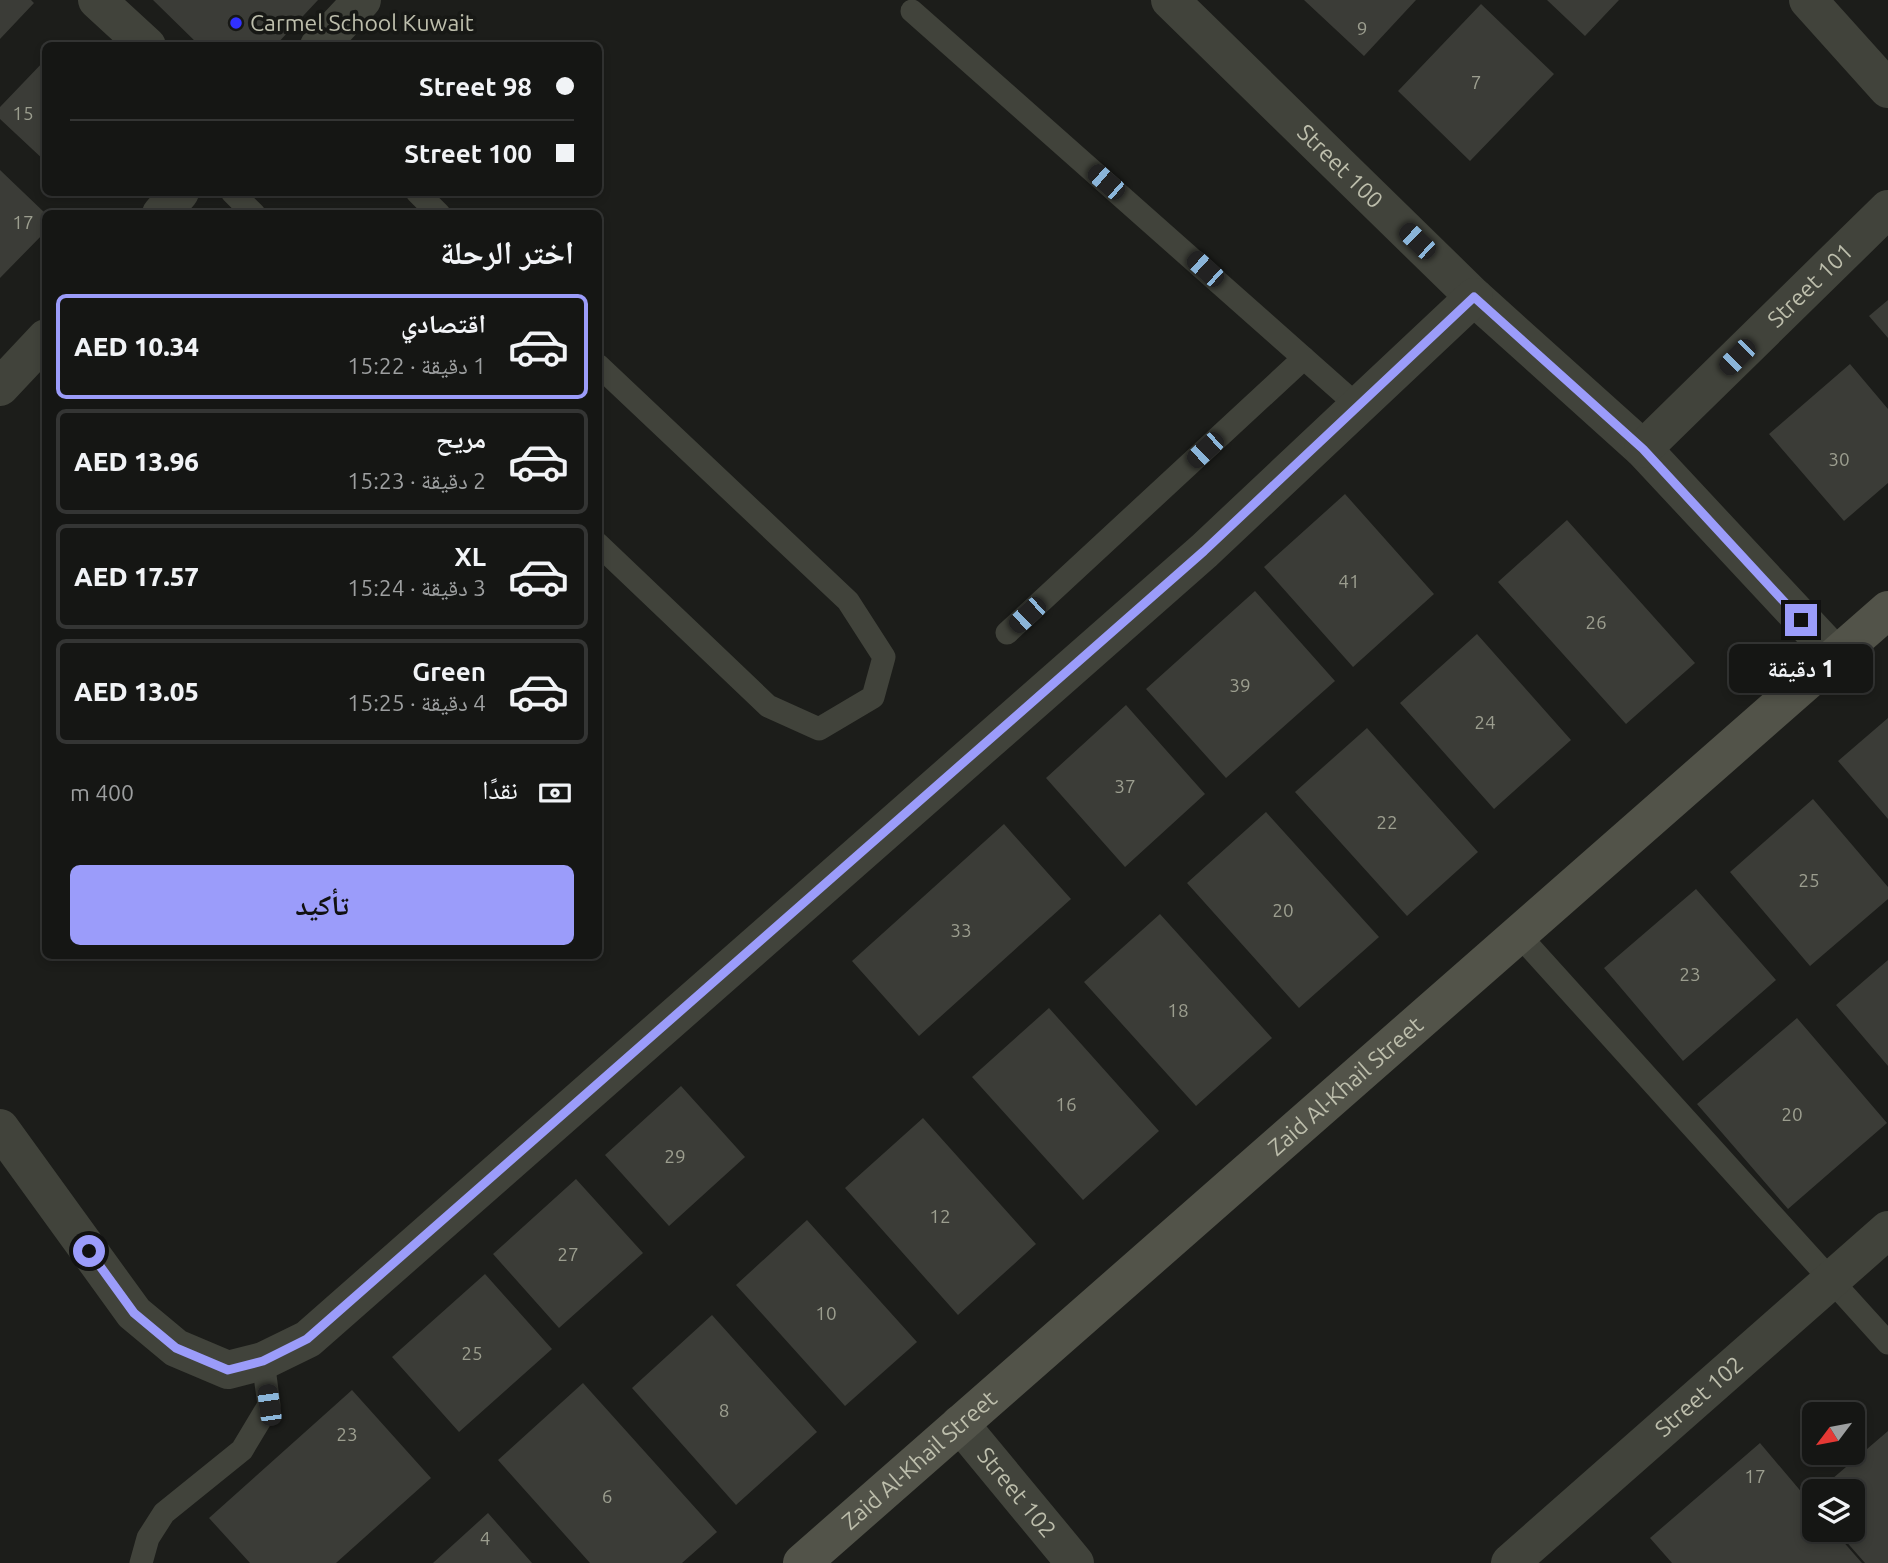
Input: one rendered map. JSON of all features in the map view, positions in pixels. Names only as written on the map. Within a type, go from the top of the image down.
[{"type":"street","points":[[97,0],[143,42]]},
{"type":"street","points":[[323,42],[362,0]]},
{"type":"street","name":"Street 100","points":[[1170,0],[1474,297],[1643,449],[1837,657]]},
{"type":"street","points":[[1808,0],[1888,89]]},
{"type":"street","points":[[164,210],[177,196]]},
{"type":"street","name":"Street 101","points":[[1643,449],[1888,209]]},
{"type":"street","points":[[0,1128],[134,1313],[176,1348],[228,1370],[263,1361],[307,1339],[1204,551],[1474,297]]},
{"type":"street","points":[[0,387],[42,342]]},
{"type":"street","name":"Zaid Al-Khail Street","points":[[802,1563],[1888,610]]},
{"type":"street","name":"Street 102","points":[[1510,1563],[1888,1230]]},
{"type":"street","name":"Street 102","points":[[960,1424],[1074,1563]]},
{"type":"lane","points":[[912,11],[1359,407]]},
{"type":"lane","points":[[236,196],[250,210]]},
{"type":"lane","points":[[421,196],[435,210]]},
{"type":"lane","points":[[1007,634],[1304,358]]},
{"type":"lane","points":[[602,369],[848,601],[884,657],[873,697],[819,729],[768,706],[602,548]]},
{"type":"lane","points":[[1519,935],[1888,1343]]},
{"type":"lane","points":[[141,1563],[148,1538],[164,1513],[242,1451],[269,1405],[263,1361]]},
{"type":"building","points":[[0,0],[31,0],[34,3],[0,39]]},
{"type":"building","name":"Carmel School Kuwait","points":[[153,0],[318,0],[279,42],[196,42]]},
{"type":"building","points":[[1304,0],[1416,0],[1364,56]]},
{"type":"building","points":[[1547,0],[1619,0],[1585,36]]},
{"type":"building","points":[[1481,4],[1554,74],[1470,161],[1398,91]]},
{"type":"building","points":[[42,63],[42,158],[0,119],[0,107]]},
{"type":"building","points":[[0,170],[42,210],[42,235],[0,278]]},
{"type":"building","points":[[1888,300],[1888,338],[1869,316]]},
{"type":"building","points":[[1850,364],[1888,409],[1888,483],[1844,521],[1769,434]]},
{"type":"building","points":[[1345,494],[1434,594],[1353,667],[1264,567]]},
{"type":"building","points":[[1567,520],[1695,663],[1626,724],[1498,582]]},
{"type":"building","points":[[1255,591],[1335,681],[1226,778],[1146,689]]},
{"type":"building","points":[[1477,634],[1571,740],[1494,809],[1400,703]]},
{"type":"building","points":[[1126,705],[1205,794],[1125,867],[1046,778]]},
{"type":"building","points":[[1888,718],[1888,819],[1838,761]]},
{"type":"building","points":[[1367,728],[1478,852],[1407,916],[1295,792]]},
{"type":"building","points":[[1813,799],[1888,887],[1888,899],[1810,966],[1730,872]]},
{"type":"building","points":[[1266,812],[1379,937],[1299,1008],[1187,883]]},
{"type":"building","points":[[1004,824],[1071,899],[919,1036],[852,961]]},
{"type":"building","points":[[1696,889],[1776,980],[1683,1061],[1604,968]]},
{"type":"building","points":[[1160,914],[1272,1038],[1196,1106],[1084,982]]},
{"type":"building","points":[[1888,960],[1888,1066],[1836,1005]]},
{"type":"building","points":[[1049,1008],[1159,1131],[1083,1200],[972,1077]]},
{"type":"building","points":[[1797,1018],[1887,1123],[1788,1209],[1697,1104]]},
{"type":"building","points":[[681,1086],[745,1157],[669,1226],[605,1155]]},
{"type":"building","points":[[923,1118],[1036,1244],[958,1315],[845,1188]]},
{"type":"building","points":[[576,1179],[643,1253],[559,1328],[493,1254]]},
{"type":"building","points":[[807,1220],[917,1342],[845,1406],[736,1285]]},
{"type":"building","points":[[485,1274],[552,1349],[459,1432],[392,1357]]},
{"type":"building","points":[[712,1315],[817,1432],[736,1505],[632,1388]]},
{"type":"building","points":[[583,1383],[717,1532],[682,1563],[590,1563],[498,1460]]},
{"type":"building","points":[[352,1390],[431,1478],[336,1563],[250,1563],[209,1518]]},
{"type":"building","points":[[1888,1431],[1888,1563],[1865,1563],[1847,1542],[1865,1542],[1865,1479],[1832,1479],[1848,1465],[1866,1465],[1866,1450]]},
{"type":"building","points":[[1760,1443],[1802,1493],[1802,1542],[1844,1542],[1862,1563],[1672,1563],[1650,1538]]},
{"type":"building","points":[[488,1513],[532,1563],[433,1563]]},
{"type":"place","name":"Carmel School Kuwait","points":[[236,23]]},
{"type":"route","points":[[89,1251],[134,1313],[176,1348],[228,1370],[263,1361],[307,1339],[1204,551],[1474,297],[1643,449],[1801,620]]}]
